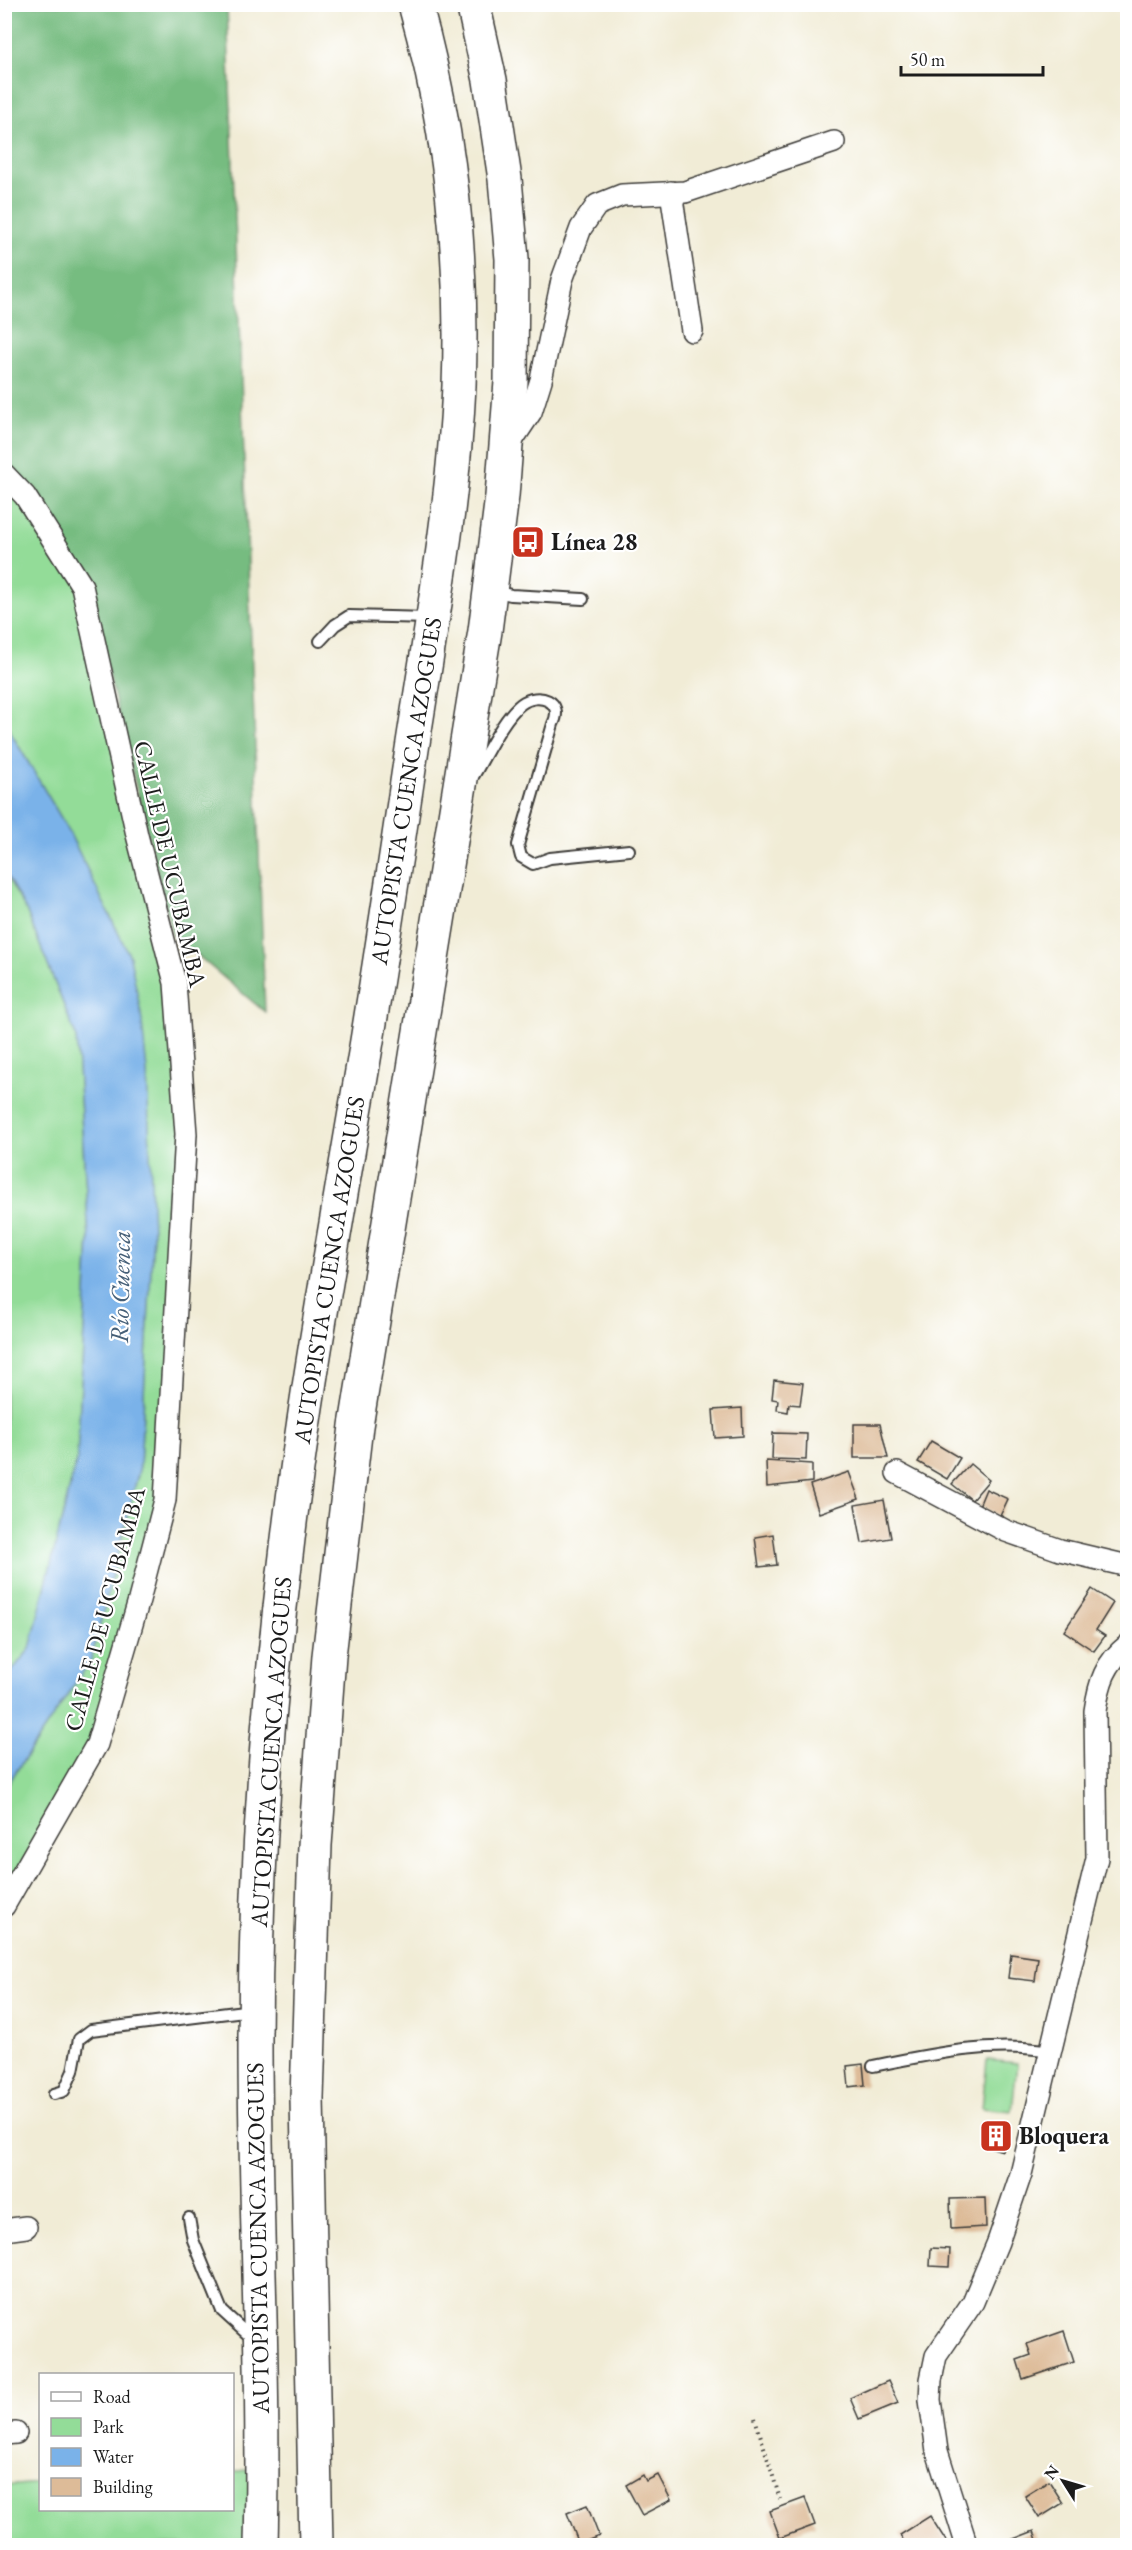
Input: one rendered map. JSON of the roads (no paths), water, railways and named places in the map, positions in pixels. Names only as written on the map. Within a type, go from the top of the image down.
[{"type":"highway","name":"AUTOPISTA CUENCA AZOGUES","points":[[261,2546],[255,2009],[261,1829],[285,1558],[314,1359],[389,907],[433,618],[456,432],[459,386],[459,270],[441,111],[415,4]]},
{"type":"highway","name":"AUTOPISTA CUENCA AZOGUES","points":[[316,2546],[307,2098],[313,1899],[324,1710],[337,1569],[356,1426],[458,801],[490,590],[507,448],[513,335],[510,232],[498,128],[473,4]]},
{"type":"street","points":[[507,448],[531,412],[541,380],[562,280],[581,228],[597,205],[622,195],[684,192],[834,142]]},
{"type":"street","points":[[671,192],[692,331]]},
{"type":"street","name":"CALLE DE UCUBAMBA","points":[[4,474],[25,496],[82,586],[137,835],[175,983],[186,1134],[165,1500],[139,1600],[97,1743],[4,1906]]},
{"type":"street","points":[[897,1473],[1006,1531],[1060,1550],[1128,1566]]},
{"type":"street","points":[[967,2546],[938,2451],[930,2400],[931,2380],[936,2356],[973,2302],[998,2242],[1021,2174],[1097,1858],[1095,1711],[1098,1692],[1103,1672],[1111,1660],[1128,1645]]},
{"type":"street","points":[[4,2229],[26,2227]]},
{"type":"lane","points":[[490,590],[511,595],[583,599]]},
{"type":"lane","points":[[320,640],[335,625],[349,616],[433,618]]},
{"type":"lane","points":[[458,801],[510,716],[522,703],[536,698],[547,699],[555,706],[557,716],[518,845],[521,857],[533,864],[550,858],[628,850]]},
{"type":"lane","points":[[54,2094],[64,2091],[73,2071],[79,2039],[91,2030],[255,2009]]},
{"type":"lane","points":[[873,2066],[943,2051],[1024,2047],[1050,2051]]},
{"type":"lane","points":[[189,2218],[193,2240],[222,2311],[260,2345]]},
{"type":"water","name":"Río Cuenca","points":[[5,723],[67,828],[130,957],[141,1013],[147,1071],[153,1233],[140,1466],[91,1660],[5,1788],[5,1679],[30,1649],[77,1458],[89,1238],[76,1036],[27,912],[5,872]]},
{"type":"place","name":"Línea 28","points":[[528,542]]},
{"type":"place","name":"Bloquera","points":[[996,2136]]}]
